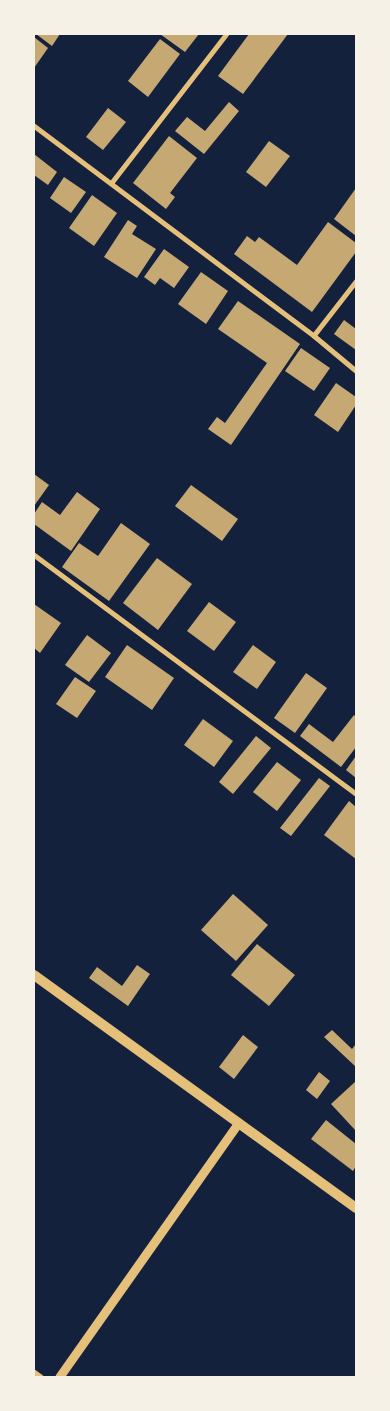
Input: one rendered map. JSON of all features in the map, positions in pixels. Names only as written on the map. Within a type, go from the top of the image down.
[{"type":"main road","points":[[34,974],[356,1208]]},
{"type":"street","points":[[112,183],[227,34]]},
{"type":"street","points":[[34,126],[314,336],[356,371]]},
{"type":"street","points":[[314,336],[356,282]]},
{"type":"street","points":[[34,555],[356,794]]},
{"type":"street","points":[[60,1377],[239,1123]]},
{"type":"street","points":[[34,1372],[41,1377]]},
{"type":"building","points":[[36,34],[60,34],[52,46]]},
{"type":"building","points":[[160,34],[199,34],[185,52]]},
{"type":"building","points":[[249,34],[288,34],[243,94],[218,76]]},
{"type":"building","points":[[34,37],[48,48],[34,68]]},
{"type":"building","points":[[160,39],[180,54],[148,97],[128,81]]},
{"type":"building","points":[[229,102],[239,111],[204,154],[175,131],[187,117],[205,131]]},
{"type":"building","points":[[108,108],[126,122],[103,150],[86,137]]},
{"type":"building","points":[[169,136],[197,158],[170,193],[175,197],[166,209],[133,183]]},
{"type":"building","points":[[269,141],[290,156],[266,187],[246,172]]},
{"type":"building","points":[[34,154],[57,172],[48,185],[34,175]]},
{"type":"building","points":[[64,177],[86,192],[71,213],[50,198]]},
{"type":"building","points":[[356,188],[356,236],[334,219]]},
{"type":"building","points":[[92,195],[117,213],[94,246],[69,228]]},
{"type":"building","points":[[128,220],[137,226],[132,234],[156,249],[137,278],[104,257]]},
{"type":"building","points":[[328,222],[356,243],[356,252],[312,312],[234,254],[247,236],[255,242],[259,237],[297,265]]},
{"type":"building","points":[[164,249],[189,267],[174,288],[160,278],[155,285],[144,277]]},
{"type":"building","points":[[201,272],[228,291],[206,324],[178,304]]},
{"type":"building","points":[[238,301],[300,344],[231,445],[208,429],[217,417],[225,423],[267,363],[218,329]]},
{"type":"building","points":[[344,320],[356,329],[356,350],[334,334]]},
{"type":"building","points":[[301,348],[330,368],[314,391],[285,371]]},
{"type":"building","points":[[336,383],[356,397],[356,405],[338,432],[314,415]]},
{"type":"building","points":[[34,474],[49,485],[34,506]]},
{"type":"building","points":[[191,485],[238,519],[222,541],[175,506]]},
{"type":"building","points":[[77,492],[100,509],[71,551],[34,524],[34,514],[42,502],[60,515]]},
{"type":"building","points":[[121,523],[150,544],[109,601],[62,567],[79,543],[98,556]]},
{"type":"building","points":[[157,558],[192,584],[158,630],[123,603]]},
{"type":"building","points":[[209,602],[236,622],[214,651],[187,631]]},
{"type":"building","points":[[34,604],[61,623],[40,653],[34,648]]},
{"type":"building","points":[[87,635],[111,653],[89,682],[65,665]]},
{"type":"building","points":[[127,645],[174,678],[152,710],[105,677]]},
{"type":"building","points":[[253,645],[276,662],[257,689],[233,672]]},
{"type":"building","points":[[306,673],[327,688],[295,733],[274,718]]},
{"type":"building","points":[[75,677],[96,691],[77,718],[56,704]]},
{"type":"building","points":[[354,715],[356,717],[356,747],[341,767],[300,736],[309,724],[333,742]]},
{"type":"building","points":[[203,719],[233,741],[214,767],[184,745]]},
{"type":"building","points":[[256,736],[271,748],[233,794],[219,782]]},
{"type":"building","points":[[356,756],[356,778],[346,770]]},
{"type":"building","points":[[277,762],[301,780],[277,811],[253,792]]},
{"type":"building","points":[[319,778],[330,786],[291,836],[280,828]]},
{"type":"building","points":[[349,801],[356,807],[356,859],[324,835]]},
{"type":"building","points":[[233,894],[268,925],[236,961],[201,930]]},
{"type":"building","points":[[257,944],[295,975],[269,1006],[231,975]]},
{"type":"building","points":[[137,965],[150,974],[128,1006],[89,978],[97,967],[122,986]]},
{"type":"building","points":[[332,1030],[352,1049],[356,1044],[356,1067],[324,1037]]},
{"type":"building","points":[[243,1035],[258,1047],[234,1079],[219,1067]]},
{"type":"building","points":[[319,1072],[330,1081],[317,1099],[306,1090]]},
{"type":"building","points":[[356,1081],[356,1131],[331,1104]]},
{"type":"building","points":[[326,1120],[356,1144],[356,1166],[353,1171],[311,1139]]}]
